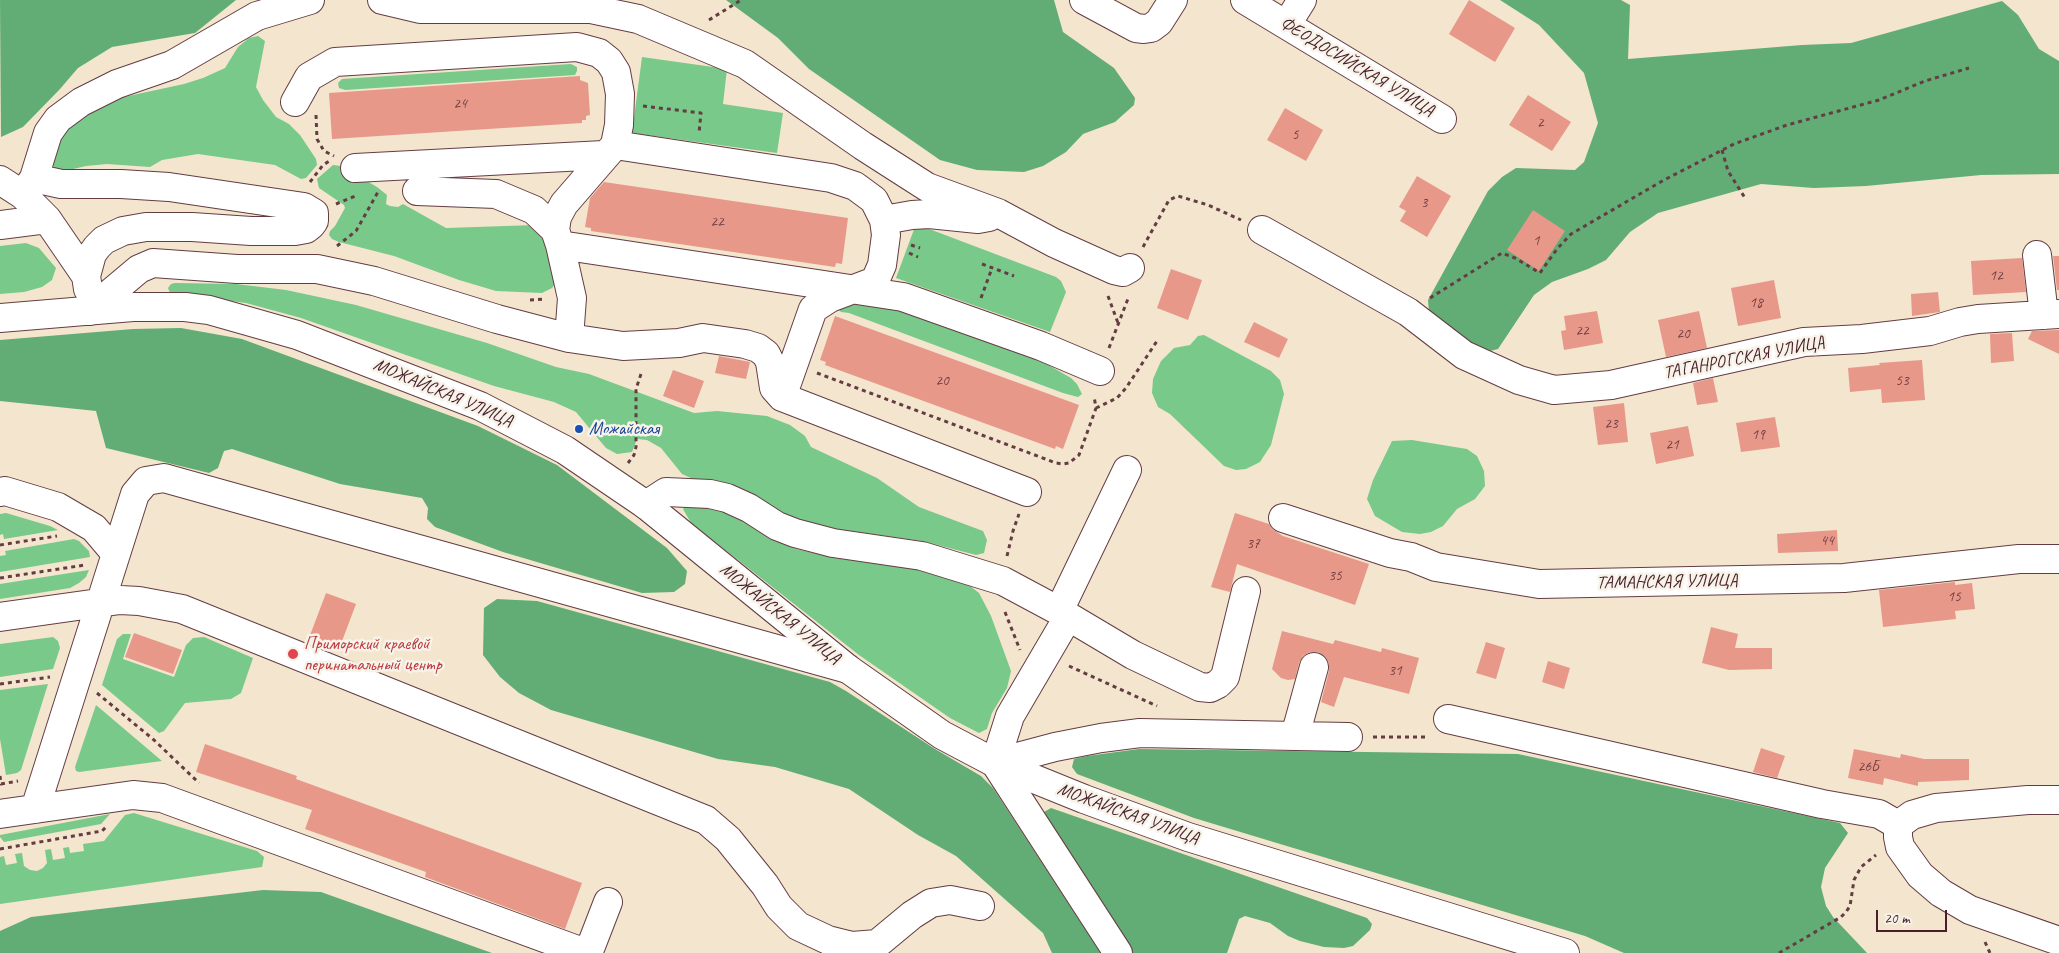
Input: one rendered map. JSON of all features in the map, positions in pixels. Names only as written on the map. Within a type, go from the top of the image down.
[{"type":"main road","points":[[28,186],[48,133],[58,119],[81,102],[117,84],[172,65],[257,16],[310,0]]},
{"type":"main road","points":[[382,0],[420,9],[591,8],[638,19],[745,64],[863,146],[927,187],[998,213],[1054,243],[1114,270],[1123,272],[1133,266]]},
{"type":"main road","points":[[1084,0],[1136,28],[1144,29],[1151,28],[1159,22],[1173,0]]},
{"type":"main road","name":"ФЕОДОСИЙСКАЯ УЛИЦА","points":[[1245,0],[1442,119]]},
{"type":"main road","points":[[1287,24],[1302,0]]},
{"type":"main road","points":[[604,10],[609,61]]},
{"type":"main road","points":[[305,105],[309,77],[335,62],[577,47],[599,53],[609,61],[616,72],[620,94],[619,125],[609,150],[564,204],[557,217],[558,237],[572,298],[569,338]]},
{"type":"main road","points":[[359,180],[609,150],[696,157],[831,178],[855,186],[874,200],[884,220],[886,236],[882,264],[875,281],[830,298],[813,309],[782,397]]},
{"type":"main road","points":[[0,180],[28,186],[122,184],[169,187],[309,210],[314,221],[306,229],[295,231],[251,231],[192,227],[146,227],[124,231],[104,240],[92,254],[86,276],[89,311]]},
{"type":"main road","points":[[28,186],[47,219],[86,276]]},
{"type":"main road","points":[[416,191],[496,194],[534,210],[558,237],[903,297],[1041,346],[1096,382]]},
{"type":"main road","points":[[884,220],[929,214],[978,219],[998,213]]},
{"type":"main road","points":[[0,225],[47,219]]},
{"type":"main road","name":"ТАГАНРОГСКАЯ УЛИЦА","points":[[1262,230],[1408,312],[1464,355],[1519,380],[1554,390],[1611,385],[1804,342],[1862,339],[1930,331],[1978,319],[2052,315]]},
{"type":"main road","points":[[2037,255],[2052,315]]},
{"type":"main road","points":[[89,311],[139,269],[153,263],[236,268],[316,269],[374,280],[497,319],[569,338],[623,346],[679,343],[703,338],[758,348],[766,354],[770,362],[774,388],[782,397],[1027,492]]},
{"type":"main road","name":"МОЖАЙСКАЯ УЛИЦА","points":[[0,318],[133,307],[185,307],[209,310],[298,334],[480,406],[520,425],[565,450],[646,505],[848,669],[942,735],[995,763],[1084,799],[1188,837],[1565,953]]},
{"type":"main road","points":[[995,763],[1010,716],[1045,655],[1127,470]]},
{"type":"main road","points":[[34,809],[68,674],[101,602],[135,494],[146,481],[164,478],[848,669]]},
{"type":"main road","points":[[0,492],[5,491],[58,507],[94,528],[116,554]]},
{"type":"main road","points":[[646,505],[666,492],[689,492],[727,498],[795,534],[833,543],[922,556],[1003,581],[1133,655],[1200,687],[1210,688],[1218,684],[1225,677],[1246,591]]},
{"type":"main road","name":"ТАМАНСКАЯ УЛИЦА","points":[[1283,518],[1390,553],[1411,557],[1436,567],[1539,584],[1844,578],[2019,559],[2059,559]]},
{"type":"main road","points":[[0,617],[101,602],[139,601],[182,609],[706,820],[728,839],[765,885],[779,907],[798,926],[828,940],[852,946],[877,944],[912,915],[931,903],[950,900],[980,906]]},
{"type":"main road","points":[[1295,736],[1314,667]]},
{"type":"main road","points":[[1450,720],[1822,804],[1879,814],[1899,836],[1920,875],[1941,893],[1970,910],[2059,941]]},
{"type":"main road","points":[[995,763],[1055,747],[1101,738],[1212,726],[1295,736],[1348,737]]},
{"type":"main road","points":[[995,763],[1118,953]]},
{"type":"main road","points":[[0,814],[133,794],[162,798],[580,951],[591,946],[608,902]]},
{"type":"main road","points":[[1899,836],[1912,815],[1936,808],[2028,800],[2059,800]]},
{"type":"path","points":[[684,38],[741,0]]},
{"type":"path","points":[[1408,312],[1502,253],[1515,258],[1540,273],[1571,234],[1664,180],[1734,144],[1786,126],[1879,100],[1925,81],[1969,68]]},
{"type":"path","points":[[619,104],[701,113],[696,157]]},
{"type":"path","points":[[305,105],[324,151],[336,157],[323,165],[310,180],[309,210]]},
{"type":"path","points":[[1722,150],[1728,171],[1745,198]]},
{"type":"path","points":[[309,210],[359,180]]},
{"type":"path","points":[[370,192],[416,191]]},
{"type":"path","points":[[333,249],[356,230],[363,221],[378,192]]},
{"type":"path","points":[[793,364],[1056,463],[1069,463],[1079,455],[1096,408],[1096,382],[1133,285],[1133,266],[1169,200],[1178,196],[1208,204],[1262,230]]},
{"type":"path","points":[[982,264],[1014,276]]},
{"type":"path","points":[[972,322],[992,268]]},
{"type":"path","points":[[1096,408],[1117,398],[1126,388],[1157,341]]},
{"type":"path","points":[[636,447],[636,389],[639,377],[645,366]]},
{"type":"path","points":[[0,545],[58,536]]},
{"type":"path","points":[[0,578],[71,567]]},
{"type":"path","points":[[1045,655],[1159,707]]},
{"type":"path","points":[[0,684],[68,674],[92,689],[154,740],[200,784],[192,782]]},
{"type":"path","points":[[1348,737],[1445,736],[1450,720]]},
{"type":"path","points":[[0,776],[2,784],[19,781],[25,777]]},
{"type":"path","points":[[0,850],[102,831],[109,824]]},
{"type":"path","points":[[1779,953],[1841,917],[1850,906],[1854,880],[1862,867],[1899,836]]},
{"type":"green space","points":[[0,0],[236,0],[195,33],[112,47],[78,68],[23,127],[1,137]]},
{"type":"green space","points":[[726,0],[1054,0],[1063,32],[1114,68],[1135,98],[1134,105],[1115,122],[1083,134],[1066,152],[1043,166],[1024,172],[977,170],[940,160],[809,69],[778,38]]},
{"type":"green space","points":[[1500,0],[1621,0],[1630,5],[1628,59],[1802,45],[1851,43],[2002,1],[2018,15],[2039,49],[2059,61],[2059,174],[1981,175],[1866,186],[1814,188],[1761,184],[1658,213],[1630,232],[1606,260],[1588,269],[1552,282],[1534,295],[1498,349],[1486,352],[1469,348],[1429,312],[1428,300],[1488,191],[1502,177],[1516,168],[1575,170],[1584,162],[1598,123],[1584,73],[1539,25]]},
{"type":"green space","points":[[258,36],[265,41],[256,87],[276,117],[289,124],[300,135],[316,159],[317,165],[306,178],[301,179],[275,165],[198,154],[162,160],[150,167],[107,164],[69,170],[57,169],[50,164],[52,143],[74,118],[119,98],[203,78],[225,68],[238,47],[249,38]]},
{"type":"green space","points":[[642,57],[727,69],[723,104],[783,113],[777,153],[632,133]]},
{"type":"green space","points":[[571,64],[577,67],[575,75],[345,90],[339,88],[338,83],[342,79]]},
{"type":"green space","points":[[333,165],[341,166],[377,187],[387,195],[386,204],[398,207],[403,204],[446,228],[536,225],[547,237],[557,281],[552,288],[542,293],[496,291],[459,280],[394,256],[332,239],[329,235],[330,231],[345,208],[344,205],[319,188],[317,179]]},
{"type":"green space","points":[[916,224],[1056,277],[1061,281],[1066,292],[1050,332],[896,278]]},
{"type":"green space","points":[[26,243],[39,248],[56,268],[52,280],[42,287],[24,292],[0,294],[0,246]]},
{"type":"green space","points":[[171,284],[236,284],[286,290],[356,305],[487,343],[556,367],[589,374],[694,413],[717,411],[767,416],[790,425],[805,436],[811,447],[877,478],[919,507],[983,531],[987,540],[984,553],[976,555],[922,541],[836,529],[783,514],[727,484],[693,479],[682,474],[661,448],[647,440],[637,439],[632,452],[617,454],[606,448],[576,412],[554,402],[494,386],[301,318],[246,303],[170,293],[168,288]]},
{"type":"green space","points":[[862,296],[1029,354],[1071,378],[1077,384],[1082,394],[1078,397],[1063,393],[849,313],[841,312],[837,308]]},
{"type":"green space","points":[[181,328],[242,339],[478,426],[557,465],[667,548],[687,571],[685,584],[674,592],[642,593],[503,552],[435,527],[427,519],[428,508],[422,498],[340,484],[232,449],[224,451],[218,468],[209,473],[106,448],[96,411],[0,401],[0,340],[133,329]]},
{"type":"green space","points":[[1204,335],[1271,371],[1280,380],[1284,394],[1271,445],[1260,462],[1246,469],[1236,470],[1224,466],[1170,414],[1158,407],[1152,393],[1153,379],[1161,361],[1174,348],[1190,345],[1198,336]]},
{"type":"green space","points":[[1412,440],[1467,449],[1477,456],[1484,471],[1485,486],[1475,499],[1457,509],[1443,526],[1431,532],[1420,534],[1402,532],[1375,516],[1367,499],[1373,480],[1392,441]]},
{"type":"green space","points":[[687,504],[719,509],[741,518],[766,536],[796,549],[835,558],[920,570],[970,586],[979,593],[991,616],[1011,671],[1007,688],[992,713],[987,729],[979,733],[950,718],[859,655],[691,523],[683,509]]},
{"type":"green space","points":[[6,513],[58,530],[4,539],[3,534],[0,535],[0,514]]},
{"type":"green space","points":[[74,539],[79,541],[89,551],[90,557],[0,572],[0,556],[6,555],[5,551]]},
{"type":"green space","points":[[89,570],[86,577],[70,588],[0,599],[0,584]]},
{"type":"green space","points":[[497,599],[537,601],[830,682],[846,691],[935,749],[981,776],[993,788],[1101,953],[1052,953],[1043,933],[956,856],[918,835],[849,789],[775,767],[718,759],[551,710],[519,693],[500,677],[483,655],[484,608]]},
{"type":"green space","points":[[123,634],[131,634],[123,659],[174,677],[186,645],[193,638],[204,637],[253,658],[241,693],[231,699],[185,703],[164,731],[159,733],[102,685],[117,639]]},
{"type":"green space","points":[[53,637],[58,641],[60,648],[53,669],[0,677],[0,644]]},
{"type":"green space","points":[[48,684],[21,770],[17,773],[6,775],[0,739],[0,690]]},
{"type":"green space","points":[[96,705],[162,761],[76,771],[75,767]]},
{"type":"green space","points":[[1139,749],[1518,754],[1840,823],[1848,833],[1825,868],[1821,887],[1826,906],[1833,917],[1867,953],[1624,953],[1585,936],[1194,818],[1077,774],[1072,767],[1074,759]]},
{"type":"green space","points":[[1051,808],[1367,918],[1372,924],[1370,930],[1353,946],[1344,948],[1324,947],[1300,941],[1288,936],[1270,923],[1245,916],[1239,919],[1227,953],[1133,953],[1044,817],[1044,812]]},
{"type":"green space","points":[[134,813],[257,851],[264,857],[262,867],[0,904],[0,857],[4,856],[6,865],[17,863],[15,854],[22,853],[24,866],[30,870],[37,871],[47,863],[45,850],[51,849],[53,860],[65,858],[63,848],[69,847],[70,853],[84,851],[83,844],[104,841],[125,815]]},
{"type":"green space","points":[[110,814],[101,824],[4,842],[0,837],[0,835]]},
{"type":"green space","points":[[263,890],[321,892],[492,953],[0,953],[0,931],[31,917]]},
{"type":"building","points":[[1469,0],[1515,28],[1495,62],[1449,34]]},
{"type":"building","points":[[580,76],[580,80],[588,83],[590,115],[586,116],[586,120],[582,120],[582,123],[332,139],[329,93]]},
{"type":"building","points":[[1528,95],[1571,122],[1552,151],[1509,125]]},
{"type":"building","points":[[1285,108],[1323,130],[1306,161],[1267,140]]},
{"type":"building","points":[[1417,176],[1451,196],[1427,237],[1400,221],[1406,211],[1399,207]]},
{"type":"building","points":[[604,182],[848,218],[842,264],[836,263],[835,267],[591,231],[591,228],[585,227],[590,198]]},
{"type":"building","points":[[1533,210],[1565,231],[1539,271],[1507,250]]},
{"type":"building","points":[[2053,256],[2059,256],[2059,290],[2057,290]]},
{"type":"building","points":[[2022,258],[2026,292],[1973,295],[1971,261]]},
{"type":"building","points":[[1171,269],[1202,280],[1188,320],[1157,308]]},
{"type":"building","points":[[1774,280],[1781,318],[1738,326],[1731,288]]},
{"type":"building","points":[[1938,292],[1940,312],[1912,316],[1911,294]]},
{"type":"building","points":[[1597,311],[1603,343],[1564,350],[1561,331],[1566,330],[1564,316]]},
{"type":"building","points":[[1699,311],[1707,348],[1666,357],[1658,320]]},
{"type":"building","points":[[835,316],[1079,405],[1063,449],[1056,446],[1055,449],[825,365],[826,362],[820,360]]},
{"type":"building","points":[[1254,322],[1288,339],[1279,358],[1244,342]]},
{"type":"building","points":[[2059,330],[2059,354],[2028,339],[2032,331]]},
{"type":"building","points":[[2012,333],[2014,361],[1991,363],[1990,334]]},
{"type":"building","points":[[719,356],[750,362],[746,379],[715,373]]},
{"type":"building","points":[[1922,360],[1925,400],[1882,403],[1881,389],[1850,392],[1848,368],[1880,365],[1879,363]]},
{"type":"building","points":[[673,370],[704,381],[694,408],[663,396]]},
{"type":"building","points":[[1713,378],[1718,402],[1697,405],[1693,383]]},
{"type":"building","points":[[1624,403],[1628,442],[1598,445],[1593,407]]},
{"type":"building","points":[[1775,417],[1780,447],[1741,452],[1736,423]]},
{"type":"building","points":[[1688,426],[1694,456],[1656,464],[1650,433]]},
{"type":"building","points":[[1235,513],[1269,524],[1272,529],[1283,536],[1369,564],[1355,605],[1237,564],[1230,592],[1211,587]]},
{"type":"building","points":[[1837,530],[1838,551],[1778,553],[1777,534]]},
{"type":"building","points":[[1955,582],[1955,585],[1972,583],[1975,609],[1955,611],[1956,619],[1883,627],[1879,590]]},
{"type":"building","points":[[326,593],[356,604],[339,649],[309,638]]},
{"type":"building","points":[[1711,627],[1738,634],[1735,648],[1772,648],[1772,669],[1729,670],[1702,663]]},
{"type":"building","points":[[1282,631],[1333,644],[1335,640],[1381,652],[1382,648],[1419,658],[1409,694],[1344,677],[1334,707],[1321,702],[1329,671],[1329,663],[1325,656],[1318,652],[1310,652],[1303,656],[1295,679],[1281,678],[1272,669]]},
{"type":"building","points":[[134,633],[182,650],[173,674],[125,657]]},
{"type":"building","points":[[1486,642],[1505,648],[1496,679],[1476,673]]},
{"type":"building","points":[[1548,661],[1570,668],[1564,689],[1542,682]]},
{"type":"building","points":[[205,744],[297,776],[296,779],[582,883],[565,929],[425,877],[426,872],[305,829],[312,810],[196,772]]},
{"type":"building","points":[[1761,748],[1785,756],[1777,778],[1753,772]]},
{"type":"building","points":[[1854,749],[1900,758],[1901,754],[1924,759],[1969,759],[1969,780],[1918,782],[1918,786],[1884,778],[1883,785],[1848,778]]},
{"type":"place","name":"Можайская","points":[[579,429]]},
{"type":"place","name":"Приморский краевой перинатальный центр","points":[[293,654]]}]
